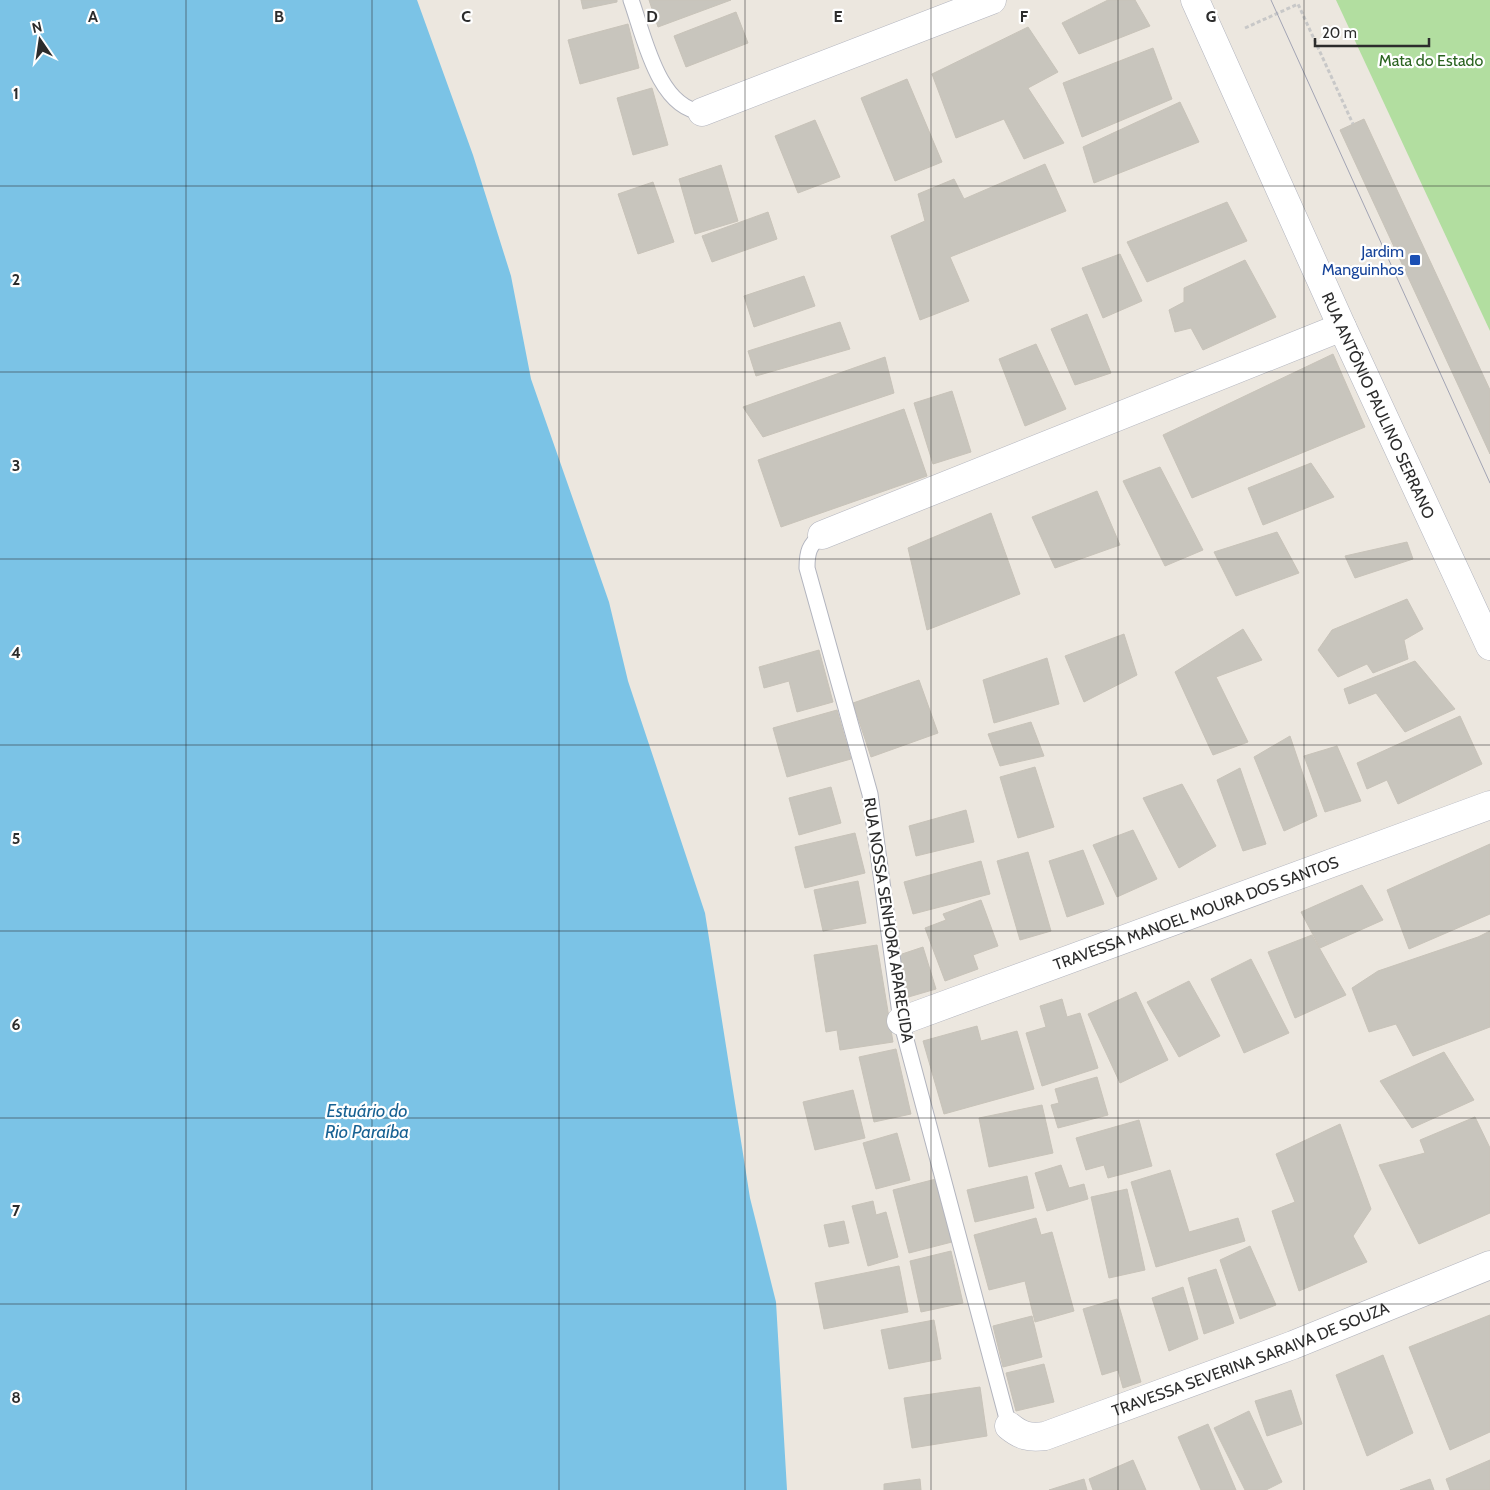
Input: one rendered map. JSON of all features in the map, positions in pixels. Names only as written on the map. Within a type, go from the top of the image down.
[{"type":"street","points":[[702,112],[992,0]]},
{"type":"street","name":"RUA ANTÔNIO PAULINO SERRANO","points":[[1195,0],[1342,327],[1490,646]]},
{"type":"street","points":[[822,535],[1342,327]]},
{"type":"street","name":"TRAVESSA MANOEL MOURA DOS SANTOS","points":[[901,1021],[1490,805]]},
{"type":"street","name":"TRAVESSA SEVERINA SARAIVA DE SOUZA","points":[[1009,1426],[1020,1435],[1034,1438],[1045,1436],[1293,1345],[1490,1265]]},
{"type":"lane","points":[[631,0],[660,79],[668,94],[689,111],[702,112]]},
{"type":"lane","name":"RUA NOSSA SENHORA APARECIDA","points":[[822,535],[812,543],[807,552],[807,568],[870,794],[901,1021],[1009,1426]]},
{"type":"path","points":[[1214,42],[1298,4],[1352,124]]},
{"type":"green space","name":"Mata do Estado","points":[[1336,0],[1490,0],[1490,331]]},
{"type":"water","name":"Estuário do Rio Paraíba","points":[[0,0],[417,0],[473,155],[511,276],[531,379],[609,602],[628,681],[705,913],[750,1198],[776,1302],[787,1490],[0,1490]]},
{"type":"building","points":[[581,0],[617,0],[617,2],[583,9]]},
{"type":"building","points":[[649,0],[731,0],[658,27]]},
{"type":"building","points":[[1108,0],[1135,0],[1150,26],[1079,54],[1062,23]]},
{"type":"building","points":[[736,12],[748,43],[686,67],[674,36]]},
{"type":"building","points":[[628,24],[639,68],[580,84],[568,40]]},
{"type":"building","points":[[1028,27],[1058,72],[1028,88],[1064,143],[1024,159],[1004,119],[956,138],[932,74]]},
{"type":"building","points":[[1153,48],[1172,99],[1082,137],[1063,83]]},
{"type":"building","points":[[907,79],[942,162],[895,181],[861,98]]},
{"type":"building","points":[[652,88],[668,145],[633,155],[617,98]]},
{"type":"building","points":[[1180,102],[1199,142],[1094,183],[1083,147]]},
{"type":"building","name":"Jardim Manguinhos","points":[[1364,119],[1490,390],[1490,454],[1340,130]]},
{"type":"building","points":[[815,120],[840,177],[798,193],[775,136]]},
{"type":"building","points":[[1045,164],[1066,211],[950,257],[969,301],[920,320],[891,236],[925,221],[918,194],[954,179],[964,199]]},
{"type":"building","points":[[721,165],[738,221],[695,234],[679,179]]},
{"type":"building","points":[[653,182],[674,242],[638,254],[618,194]]},
{"type":"building","points":[[1227,202],[1247,241],[1147,282],[1127,242]]},
{"type":"building","points":[[768,212],[777,239],[712,262],[702,236]]},
{"type":"building","points":[[1120,254],[1142,301],[1103,318],[1082,268]]},
{"type":"building","points":[[1245,260],[1276,317],[1203,350],[1191,328],[1175,332],[1169,310],[1184,302],[1184,288]]},
{"type":"building","points":[[804,276],[815,306],[754,327],[744,296]]},
{"type":"building","points":[[1087,314],[1111,373],[1075,385],[1051,329]]},
{"type":"building","points":[[840,322],[850,349],[756,376],[748,351]]},
{"type":"building","points":[[1036,344],[1066,409],[1025,426],[999,359]]},
{"type":"building","points":[[1333,354],[1365,427],[1192,498],[1163,435]]},
{"type":"building","points":[[885,357],[894,393],[763,437],[743,407]]},
{"type":"building","points":[[952,391],[971,452],[933,464],[914,403]]},
{"type":"building","points":[[904,409],[927,476],[781,527],[758,460]]},
{"type":"building","points":[[1311,463],[1334,497],[1263,525],[1248,488]]},
{"type":"building","points":[[1160,467],[1203,550],[1165,566],[1123,481]]},
{"type":"building","points":[[1097,491],[1120,545],[1055,568],[1032,517]]},
{"type":"building","points":[[991,513],[1020,594],[927,630],[908,548]]},
{"type":"building","points":[[1277,532],[1299,573],[1236,596],[1214,552]]},
{"type":"building","points":[[1407,542],[1413,559],[1355,578],[1345,556]]},
{"type":"building","points":[[1407,599],[1423,629],[1404,640],[1408,659],[1373,673],[1367,664],[1338,677],[1318,650],[1332,630]]},
{"type":"building","points":[[1243,629],[1262,660],[1216,677],[1248,742],[1213,755],[1175,672]]},
{"type":"building","points":[[1124,634],[1137,675],[1084,702],[1065,656]]},
{"type":"building","points":[[819,650],[833,702],[797,712],[789,681],[764,688],[759,667]]},
{"type":"building","points":[[1047,658],[1059,704],[994,723],[983,680]]},
{"type":"building","points":[[1415,661],[1455,709],[1405,732],[1376,693],[1349,704],[1344,689]]},
{"type":"building","points":[[919,680],[938,733],[871,757],[853,703]]},
{"type":"building","points":[[837,710],[851,759],[787,777],[773,728]]},
{"type":"building","points":[[1460,716],[1482,764],[1398,804],[1387,780],[1367,789],[1357,763]]},
{"type":"building","points":[[1031,722],[1044,756],[1000,766],[988,734]]},
{"type":"building","points":[[1290,736],[1317,816],[1284,831],[1254,757]]},
{"type":"building","points":[[1337,746],[1361,801],[1325,812],[1304,756]]},
{"type":"building","points":[[1035,767],[1054,827],[1018,838],[1000,777]]},
{"type":"building","points":[[1240,768],[1266,844],[1243,851],[1217,780]]},
{"type":"building","points":[[1182,784],[1216,846],[1179,868],[1143,798]]},
{"type":"building","points":[[831,787],[841,823],[799,835],[789,798]]},
{"type":"building","points":[[966,810],[974,842],[916,856],[909,826]]},
{"type":"building","points":[[1133,830],[1157,879],[1117,897],[1093,845]]},
{"type":"building","points":[[855,833],[865,873],[805,888],[795,847]]},
{"type":"building","points":[[1490,844],[1490,914],[1409,949],[1387,890]]},
{"type":"building","points":[[1083,850],[1104,904],[1067,917],[1049,861]]},
{"type":"building","points":[[1028,852],[1051,931],[1020,940],[997,861]]},
{"type":"building","points":[[981,861],[990,894],[913,914],[904,882]]},
{"type":"building","points":[[858,881],[866,923],[823,931],[814,890]]},
{"type":"building","points":[[1362,885],[1383,920],[1320,948],[1301,912]]},
{"type":"building","points":[[981,900],[998,946],[973,955],[978,969],[945,981],[925,928],[946,920],[943,914]]},
{"type":"building","points":[[1490,931],[1490,1027],[1413,1056],[1396,1024],[1369,1032],[1352,988],[1378,971],[1478,937]]},
{"type":"building","points":[[1312,935],[1346,995],[1295,1018],[1268,952]]},
{"type":"building","points":[[877,945],[893,1042],[840,1050],[837,1030],[826,1032],[814,955]]},
{"type":"building","points":[[923,947],[936,989],[905,998],[893,957]]},
{"type":"building","points":[[1251,959],[1289,1033],[1244,1053],[1211,979]]},
{"type":"building","points":[[1189,981],[1220,1036],[1179,1057],[1147,1002]]},
{"type":"building","points":[[1136,992],[1168,1060],[1120,1083],[1088,1014]]},
{"type":"building","points":[[1062,999],[1067,1017],[1080,1013],[1098,1068],[1042,1086],[1026,1033],[1046,1027],[1040,1006]]},
{"type":"building","points":[[977,1026],[981,1041],[1017,1031],[1034,1089],[944,1114],[923,1041]]},
{"type":"building","points":[[896,1049],[911,1114],[874,1122],[859,1057]]},
{"type":"building","points":[[1444,1052],[1474,1100],[1412,1128],[1380,1081]]},
{"type":"building","points":[[1097,1077],[1108,1115],[1058,1128],[1051,1105],[1059,1103],[1055,1089]]},
{"type":"building","points":[[853,1090],[865,1138],[815,1150],[803,1102]]},
{"type":"building","points":[[1042,1105],[1053,1153],[989,1167],[979,1118]]},
{"type":"building","points":[[1475,1117],[1490,1148],[1490,1213],[1419,1244],[1379,1165],[1425,1153],[1420,1140]]},
{"type":"building","points":[[1139,1120],[1152,1166],[1108,1178],[1104,1165],[1086,1170],[1076,1138]]},
{"type":"building","points":[[1340,1124],[1371,1209],[1353,1236],[1367,1262],[1299,1291],[1272,1211],[1295,1202],[1276,1154]]},
{"type":"building","points":[[897,1133],[910,1180],[876,1189],[863,1143]]},
{"type":"building","points":[[1061,1165],[1069,1188],[1084,1184],[1088,1199],[1047,1211],[1035,1173]]},
{"type":"building","points":[[1170,1170],[1189,1232],[1238,1218],[1245,1241],[1156,1267],[1131,1182]]},
{"type":"building","points":[[1027,1176],[1034,1208],[975,1222],[967,1190]]},
{"type":"building","points":[[936,1179],[952,1242],[909,1253],[893,1190]]},
{"type":"building","points":[[1127,1189],[1145,1270],[1109,1278],[1091,1197]]},
{"type":"building","points":[[873,1201],[876,1215],[886,1212],[898,1257],[868,1266],[852,1206]]},
{"type":"building","points":[[1036,1218],[1041,1235],[1052,1232],[1074,1311],[1035,1322],[1025,1281],[989,1290],[974,1235]]},
{"type":"building","points":[[844,1221],[849,1243],[829,1247],[824,1225]]},
{"type":"building","points":[[1250,1246],[1276,1305],[1240,1319],[1220,1260]]},
{"type":"building","points":[[951,1251],[963,1303],[921,1312],[910,1261]]},
{"type":"building","points":[[899,1266],[908,1312],[824,1329],[815,1283]]},
{"type":"building","points":[[1216,1269],[1234,1323],[1204,1334],[1188,1278]]},
{"type":"building","points":[[1183,1287],[1198,1339],[1169,1351],[1152,1298]]},
{"type":"building","points":[[1117,1299],[1141,1382],[1123,1388],[1118,1370],[1102,1375],[1083,1309]]},
{"type":"building","points":[[1490,1315],[1490,1432],[1450,1450],[1409,1347]]},
{"type":"building","points":[[1032,1316],[1042,1357],[1003,1367],[993,1326]]},
{"type":"building","points":[[934,1320],[941,1359],[889,1369],[881,1330]]},
{"type":"building","points":[[1383,1355],[1413,1433],[1367,1456],[1336,1375]]},
{"type":"building","points":[[1044,1364],[1054,1402],[1016,1411],[1006,1373]]},
{"type":"building","points":[[980,1387],[987,1436],[912,1448],[904,1398]]},
{"type":"building","points":[[1291,1390],[1302,1424],[1267,1436],[1255,1401]]},
{"type":"building","points":[[1249,1411],[1282,1482],[1266,1490],[1245,1490],[1214,1428]]},
{"type":"building","points":[[1208,1424],[1236,1490],[1201,1490],[1178,1437]]},
{"type":"building","points":[[1133,1460],[1146,1490],[1093,1490],[1089,1479]]},
{"type":"building","points":[[1490,1460],[1490,1490],[1450,1490],[1446,1479]]},
{"type":"building","points":[[920,1479],[921,1490],[884,1490],[884,1484]]},
{"type":"building","points":[[1084,1479],[1087,1490],[1049,1490]]},
{"type":"building","points":[[1430,1479],[1434,1490],[1400,1490]]},
{"type":"tram line","points":[[1271,0],[1490,483]]},
{"type":"place","name":"Jardim Manguinhos","points":[[1415,260]]}]
